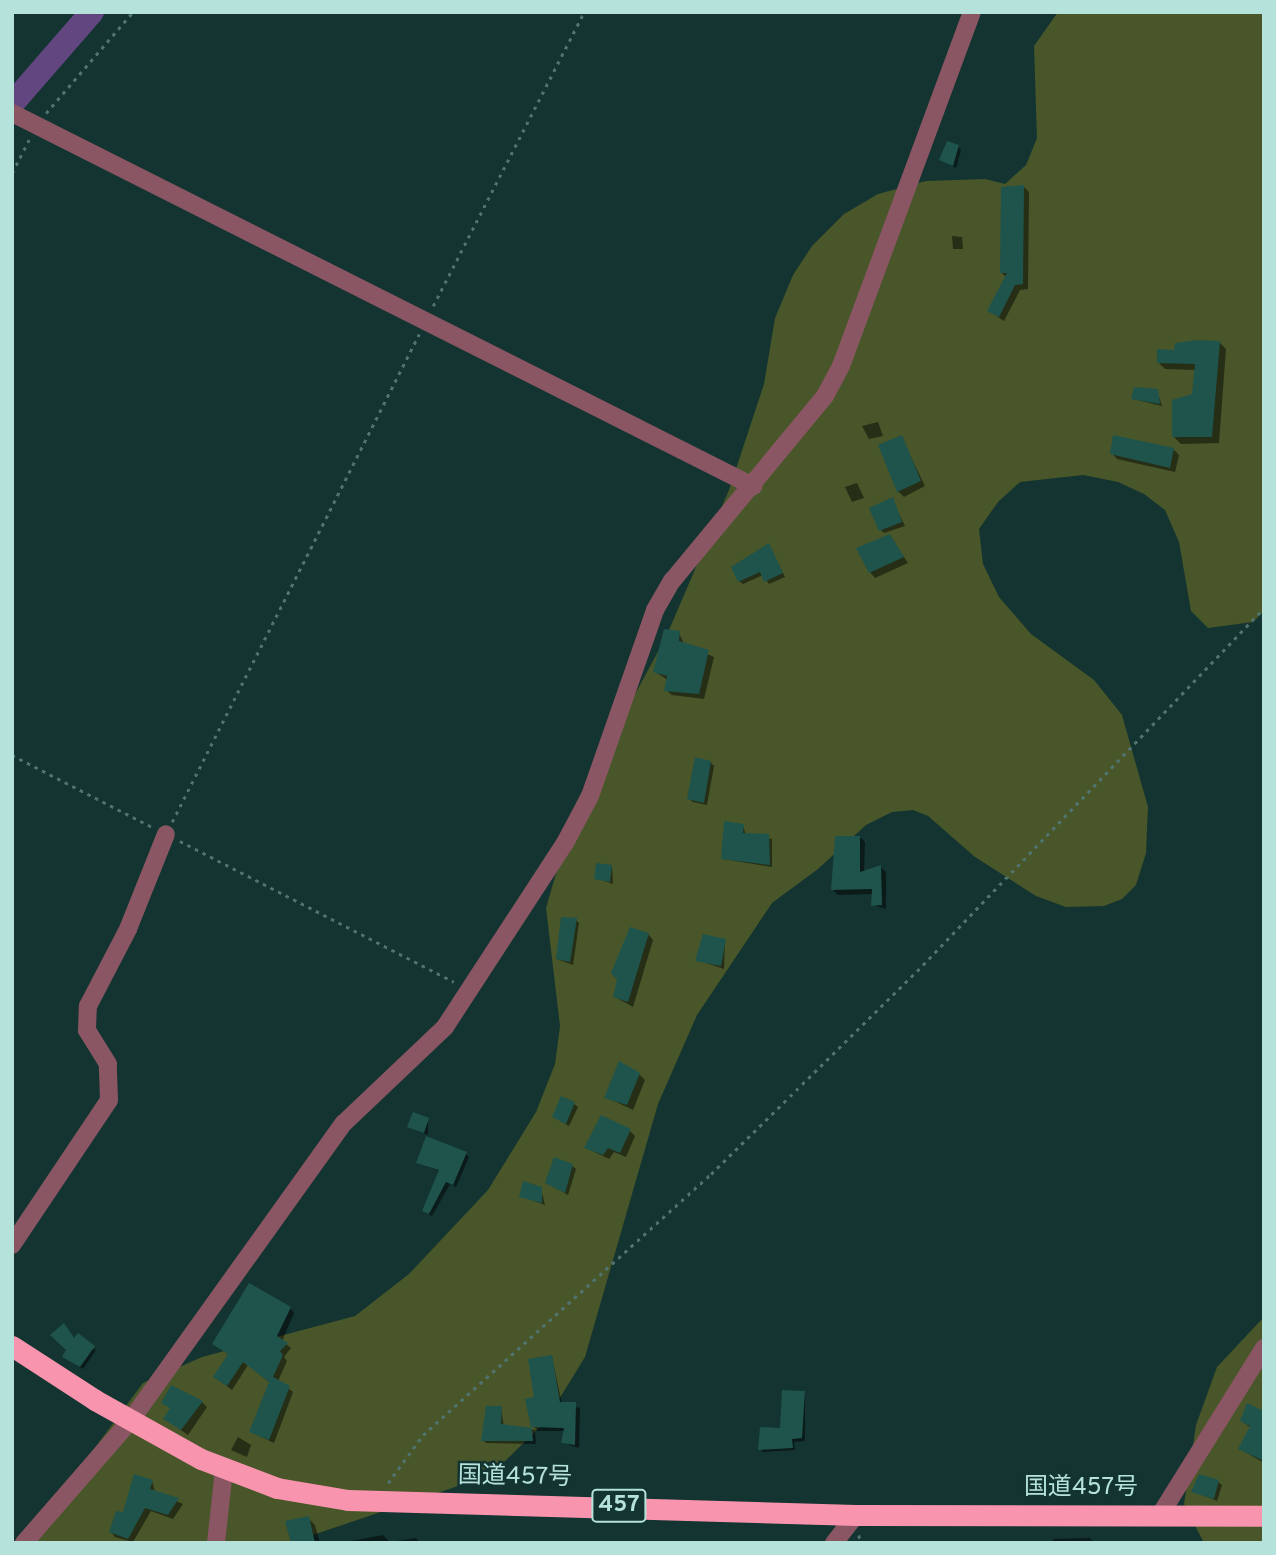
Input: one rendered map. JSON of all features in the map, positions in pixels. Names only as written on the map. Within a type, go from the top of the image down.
[{"type":"highway","name":"国道457号","points":[[12,1346],[131,1420],[224,1469],[277,1488],[377,1500],[856,1515],[1264,1516]]},
{"type":"street","points":[[24,1543],[131,1420],[344,1123],[445,1027],[470,990],[590,796],[655,610],[672,581],[825,396],[841,366],[972,12]]},
{"type":"street","points":[[12,113],[753,486]]},
{"type":"street","points":[[12,1245],[109,1100],[108,1064],[87,1030],[88,1006],[128,929],[166,834]]},
{"type":"street","points":[[1160,1515],[1264,1348]]},
{"type":"street","points":[[216,1543],[224,1469]]},
{"type":"street","points":[[834,1543],[856,1515]]},
{"type":"path","points":[[12,173],[32,123],[133,12]]},
{"type":"path","points":[[166,834],[583,12]]},
{"type":"path","points":[[377,1500],[423,1435],[731,1155],[1068,818],[1264,608]]},
{"type":"path","points":[[12,755],[470,990]]},
{"type":"green space","points":[[1058,12],[1264,12],[1264,611],[1253,622],[1208,628],[1191,611],[1179,542],[1165,510],[1144,494],[1118,482],[1083,475],[1020,482],[998,502],[979,529],[983,564],[999,597],[1031,634],[1094,680],[1122,715],[1148,807],[1146,853],[1136,885],[1122,899],[1104,906],[1066,907],[1036,896],[975,857],[928,816],[913,810],[892,812],[866,825],[818,869],[772,903],[697,1015],[658,1104],[585,1357],[545,1422],[502,1464],[464,1484],[289,1543],[24,1543],[143,1383],[202,1357],[355,1316],[409,1274],[488,1190],[536,1112],[555,1064],[560,1026],[546,908],[577,801],[666,637],[729,490],[764,384],[775,318],[793,275],[812,246],[844,214],[878,194],[926,181],[985,179],[1005,184],[1026,165],[1037,138],[1034,46]]},
{"type":"green space","points":[[1264,1317],[1264,1543],[1204,1543],[1184,1504],[1196,1425],[1217,1367]]},
{"type":"building","points":[[947,141],[959,145],[953,166],[939,160]]},
{"type":"building","points":[[1024,185],[1023,284],[1015,285],[999,317],[987,311],[1007,273],[1000,273],[1001,187]]},
{"type":"building","points":[[1220,341],[1212,437],[1172,437],[1172,400],[1192,394],[1195,364],[1157,363],[1157,349],[1174,350],[1175,343]]},
{"type":"building","points":[[1134,387],[1158,389],[1160,404],[1131,399]]},
{"type":"building","points":[[902,435],[921,481],[897,492],[878,445]]},
{"type":"building","points":[[1113,435],[1174,448],[1170,468],[1110,454]]},
{"type":"building","points":[[893,497],[902,522],[879,531],[869,508]]},
{"type":"building","points":[[890,534],[904,557],[869,573],[856,548]]},
{"type":"building","points":[[769,543],[783,573],[764,582],[760,572],[738,582],[731,567]]},
{"type":"building","points":[[664,629],[680,631],[679,641],[709,650],[699,694],[664,691],[667,676],[653,672]]},
{"type":"building","points":[[695,757],[711,761],[704,803],[687,799]]},
{"type":"building","points":[[724,821],[744,824],[743,833],[769,834],[770,865],[721,859]]},
{"type":"building","points":[[835,836],[860,836],[860,872],[881,865],[882,905],[871,906],[872,889],[831,890]]},
{"type":"building","points":[[596,863],[612,865],[610,882],[594,879]]},
{"type":"building","points":[[561,917],[577,918],[570,962],[556,959]]},
{"type":"building","points":[[630,927],[649,933],[628,1002],[613,997],[617,980],[611,973]]},
{"type":"building","points":[[703,934],[726,939],[721,966],[695,961]]},
{"type":"building","points":[[619,1061],[640,1073],[627,1105],[604,1098]]},
{"type":"building","points":[[561,1096],[575,1102],[566,1124],[552,1117]]},
{"type":"building","points":[[413,1112],[429,1118],[424,1133],[407,1127]]},
{"type":"building","points":[[601,1115],[631,1129],[620,1153],[608,1148],[603,1155],[584,1148]]},
{"type":"building","points":[[426,1136],[467,1152],[453,1185],[446,1182],[429,1214],[422,1211],[439,1170],[416,1163]]},
{"type":"building","points":[[554,1157],[573,1164],[565,1193],[545,1183]]},
{"type":"building","points":[[523,1181],[542,1187],[542,1203],[519,1197]]},
{"type":"building","points":[[249,1283],[291,1307],[277,1336],[288,1343],[280,1351],[283,1355],[273,1377],[290,1386],[269,1440],[249,1432],[269,1382],[243,1362],[227,1386],[213,1377],[228,1354],[212,1344]]},
{"type":"building","points":[[64,1323],[74,1338],[78,1333],[95,1346],[80,1367],[62,1357],[66,1350],[50,1335]]},
{"type":"building","points":[[552,1355],[560,1402],[576,1402],[575,1445],[561,1443],[564,1428],[531,1427],[525,1399],[534,1397],[528,1359]]},
{"type":"building","points":[[171,1385],[203,1401],[181,1430],[163,1419],[170,1408],[161,1403]]},
{"type":"building","points":[[782,1390],[805,1391],[802,1438],[792,1439],[793,1448],[758,1450],[760,1427],[780,1428]]},
{"type":"building","points":[[1247,1403],[1264,1411],[1264,1461],[1238,1449],[1250,1426],[1240,1421]]},
{"type":"building","points":[[486,1406],[502,1406],[501,1424],[532,1428],[533,1441],[481,1441]]},
{"type":"building","points":[[134,1474],[153,1480],[150,1489],[179,1498],[168,1515],[145,1508],[128,1539],[109,1532],[116,1511],[123,1512]]},
{"type":"building","points":[[1199,1474],[1219,1480],[1214,1499],[1191,1492]]},
{"type":"building","points":[[309,1516],[315,1543],[291,1543],[285,1521]]},
{"type":"waterway","points":[[12,104],[92,12]]}]
